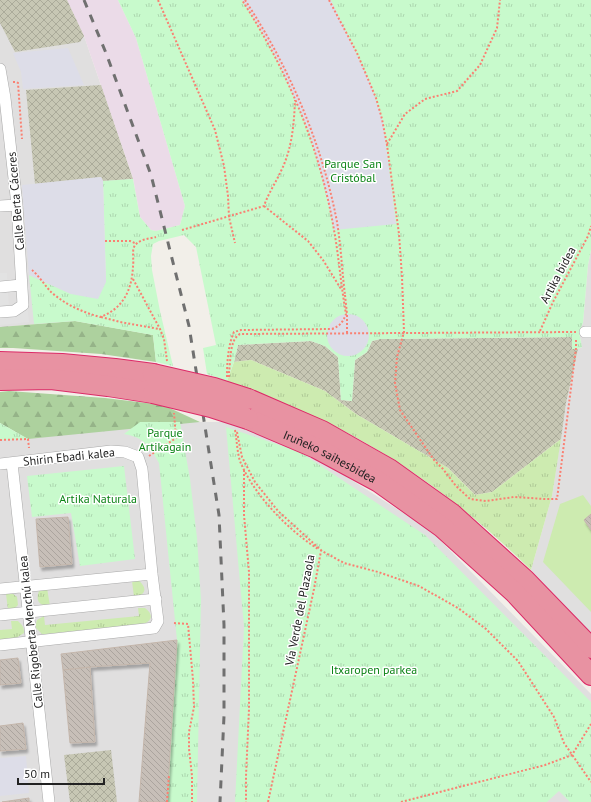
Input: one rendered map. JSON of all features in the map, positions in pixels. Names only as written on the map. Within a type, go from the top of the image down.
[{"type":"highway","name":"Iruñeko saihesbidea","points":[[0,362],[62,364],[115,369],[211,407],[241,422],[316,448],[379,482],[442,527],[514,592],[591,675]]},
{"type":"highway","name":"Iruñeko saihesbidea","points":[[0,380],[52,379],[108,386],[153,384],[214,388],[248,399],[322,431],[389,468],[452,514],[525,580],[591,648]]},
{"type":"street","name":"Calle Berta Cáceres","points":[[0,69],[5,98],[17,205],[23,305],[14,311],[0,312]]},
{"type":"street","points":[[0,206],[17,205]]},
{"type":"street","points":[[0,287],[21,285]]},
{"type":"street","name":"Shirin Ebadi kalea","points":[[0,464],[111,451],[125,452],[138,457],[142,469],[152,574]]},
{"type":"street","name":"Calle Rigoberta Menchú kalea","points":[[12,463],[49,802]]},
{"type":"street","points":[[0,589],[152,574],[158,621],[154,628],[0,645]]},
{"type":"street","points":[[0,615],[156,599]]},
{"type":"path","points":[[158,0],[216,130],[224,166],[229,217],[235,243]]},
{"type":"path","points":[[227,381],[227,368],[231,338],[234,332],[241,330],[332,329],[338,327],[344,321],[346,314],[334,230],[326,190],[309,132],[296,99],[278,61],[242,0]]},
{"type":"path","points":[[246,0],[278,57],[296,95],[311,129],[329,185],[337,223],[347,314],[347,334]]},
{"type":"path","points":[[329,0],[357,53],[376,98],[387,145],[399,234],[404,332],[397,357],[395,383],[400,410],[434,460],[456,486],[470,499],[486,501],[514,496],[557,499],[576,348],[584,332],[404,332]]},
{"type":"path","points":[[387,145],[405,114],[425,99],[457,90],[480,65],[497,28],[500,0]]},
{"type":"path","points":[[264,206],[267,197],[281,172],[291,147],[296,95]]},
{"type":"path","points":[[182,230],[264,206]]},
{"type":"path","points":[[264,206],[308,241],[323,260],[345,295]]},
{"type":"path","name":"Artika bidea","points":[[539,332],[588,236],[591,226]]},
{"type":"path","points":[[100,317],[113,311],[126,297],[133,278],[134,248],[140,241],[156,237]]},
{"type":"path","points":[[105,241],[130,241],[137,244]]},
{"type":"path","points":[[22,269],[32,270],[51,291],[62,300],[82,312],[120,322],[160,329]]},
{"type":"path","name":"Vía Verde del Plazaola","points":[[241,422],[238,452],[244,468],[256,488],[272,510],[289,528],[322,551],[268,802]]},
{"type":"path","points":[[0,440],[28,439],[29,448]]},
{"type":"path","points":[[244,468],[244,514],[250,572],[249,709],[246,802]]},
{"type":"path","points":[[322,551],[344,563],[378,572],[420,586],[458,608],[486,629],[518,661],[554,717],[564,743],[591,782]]},
{"type":"path","points":[[174,623],[188,624],[191,652],[194,707],[189,732],[189,749],[192,776],[192,802]]},
{"type":"path","points":[[401,802],[545,765],[572,755],[591,724]]},
{"type":"path","points":[[167,802],[169,775]]},
{"type":"shaded area","points":[[0,0],[67,0],[84,36],[133,179],[103,182],[106,282],[75,321],[0,327]]},
{"type":"shaded area","points":[[0,0],[67,0],[84,36],[80,42],[15,52],[0,23]]},
{"type":"shaded area","points":[[67,0],[118,0],[136,38],[185,206],[180,225],[156,231],[151,230],[140,217],[133,178],[84,36]]},
{"type":"shaded area","points":[[242,0],[331,0],[371,85],[383,122],[396,224],[334,230],[309,131],[278,61]]},
{"type":"shaded area","points":[[68,48],[84,85],[23,89],[21,72],[13,53]]},
{"type":"shaded area","points":[[101,85],[133,179],[103,181],[101,177],[35,184],[26,90]]},
{"type":"shaded area","points":[[101,177],[103,181],[106,282],[98,299],[71,294],[29,275],[22,185]]},
{"type":"shaded area","points":[[591,250],[591,634],[531,570],[552,496],[566,403],[578,349],[582,347],[579,332],[583,323],[588,265]]},
{"type":"shaded area","points":[[0,273],[7,273],[9,306],[27,304],[29,322],[0,325]]},
{"type":"shaded area","points":[[344,314],[352,314],[360,317],[366,323],[369,335],[366,347],[360,353],[352,356],[344,356],[336,353],[330,347],[327,339],[327,331],[330,323],[336,317]]},
{"type":"shaded area","points":[[572,337],[572,349],[578,349],[566,403],[561,439],[492,492],[475,495],[448,468],[356,414],[325,391],[251,360],[234,362],[238,345],[311,341],[325,346],[338,357],[341,400],[352,401],[355,360],[367,352],[372,341],[380,339]]},
{"type":"shaded area","points":[[140,422],[226,422],[303,449],[430,530],[591,694],[591,802],[0,802],[0,435]]},
{"type":"shaded area","points":[[111,750],[117,802],[70,802],[64,755]]},
{"type":"shaded area","points":[[26,756],[29,793],[0,796],[0,758]]},
{"type":"green space","name":"Parque San Cristóbal","points":[[118,0],[591,0],[591,250],[588,265],[583,323],[579,332],[582,347],[572,349],[572,337],[380,339],[372,341],[367,352],[355,360],[352,401],[341,400],[338,357],[325,346],[311,341],[238,345],[227,381],[207,374],[203,348],[216,345],[196,247],[184,235],[159,241],[153,244],[151,256],[152,270],[160,311],[173,366],[156,362],[153,335],[75,321],[34,324],[29,275],[71,294],[106,282],[103,181],[133,179],[140,217],[151,230],[156,231],[180,225],[185,206],[136,38]]},
{"type":"green space","points":[[75,321],[153,335],[156,362],[101,354],[0,348],[0,327]]},
{"type":"green space","points":[[251,360],[325,391],[356,414],[448,468],[475,495],[492,492],[561,439],[552,496],[531,570],[462,509],[413,472],[361,440],[334,426],[281,402],[227,381],[234,362]]},
{"type":"green space","points":[[9,391],[105,398],[163,405],[200,422],[28,439],[0,423],[0,392]]},
{"type":"green space","name":"Parque Artikagain","points":[[140,422],[180,422],[190,479],[197,538],[201,600],[197,802],[167,802],[177,640],[159,463],[153,452],[146,444],[131,435],[124,434]]},
{"type":"green space","points":[[0,423],[28,439],[0,440]]},
{"type":"green space","name":"Itxaropen parkea","points":[[226,427],[300,452],[425,535],[591,702],[591,802],[570,802],[559,791],[547,802],[235,802],[244,627]]},
{"type":"green space","name":"Artika Naturala","points":[[124,466],[135,559],[80,566],[71,513],[32,517],[27,476]]},
{"type":"green space","points":[[583,495],[591,506],[591,514],[584,520],[591,530],[591,612],[543,562],[560,504]]},
{"type":"green space","points":[[138,580],[143,586],[144,591],[141,595],[134,597],[132,581]]},
{"type":"green space","points":[[47,588],[50,606],[41,604],[38,601],[39,591]]},
{"type":"green space","points":[[12,593],[17,597],[18,605],[15,608],[8,610],[6,594]]},
{"type":"green space","points":[[138,608],[145,608],[151,615],[149,621],[144,624],[46,634],[42,634],[35,627],[37,620],[44,616],[45,625],[139,616]]},
{"type":"green space","points":[[11,621],[18,621],[23,627],[24,633],[16,638],[0,640],[0,630],[12,629]]},
{"type":"building","points":[[591,514],[591,530],[584,520]]},
{"type":"building","points":[[68,517],[72,564],[40,567],[36,519]]},
{"type":"building","points":[[177,640],[167,802],[139,802],[150,663],[63,670],[61,654]]},
{"type":"building","points":[[18,658],[21,683],[0,685],[0,660]]},
{"type":"building","points":[[90,667],[95,742],[70,743],[63,670]]},
{"type":"building","points":[[23,723],[26,749],[0,751],[0,726]]},
{"type":"building","points":[[29,798],[29,802],[2,802]]},
{"type":"railway","points":[[84,0],[106,53],[151,175],[189,326],[219,515],[224,625],[224,716],[220,802]]}]
